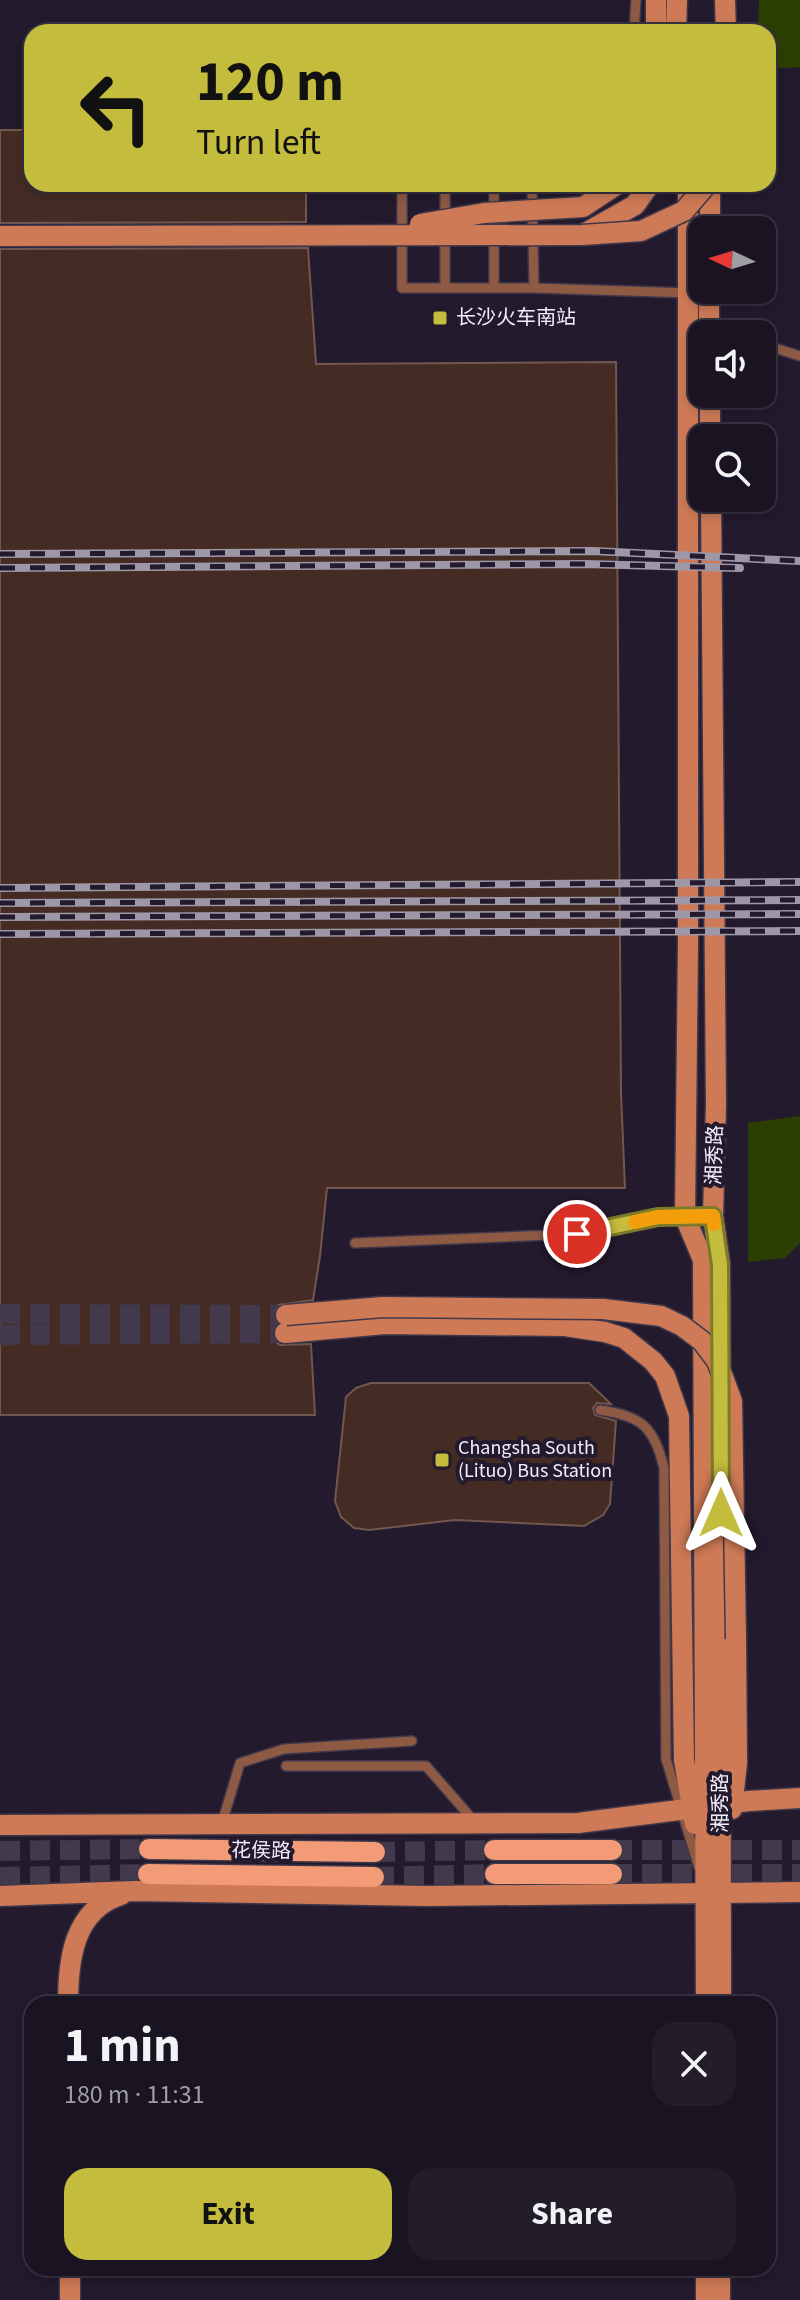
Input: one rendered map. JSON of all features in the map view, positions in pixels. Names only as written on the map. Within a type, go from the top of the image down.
[{"type":"main road","points":[[656,0],[656,24]]},
{"type":"main road","points":[[676,24],[677,0]]},
{"type":"main road","points":[[688,0],[688,24]]},
{"type":"main road","points":[[712,0],[712,24]]},
{"type":"main road","points":[[725,0],[726,24]]},
{"type":"main road","points":[[369,233],[484,213],[583,207],[606,192]]},
{"type":"main road","points":[[582,235],[635,205],[644,192]]},
{"type":"main road","points":[[689,192],[692,216]]},
{"type":"main road","points":[[0,236],[582,235],[641,231],[684,211],[701,192]]},
{"type":"main road","points":[[708,192],[709,216]]},
{"type":"main road","points":[[702,304],[685,1217],[703,1260],[706,1806],[720,1996]]},
{"type":"main road","name":"湘秀路","points":[[706,1806],[720,1265],[713,1216],[716,1105],[711,512]]},
{"type":"main road","points":[[706,1806],[737,1763],[736,1639],[732,1401],[724,1373],[702,1341],[661,1316],[603,1309],[383,1307],[286,1324],[565,1326],[624,1338],[640,1349],[665,1376],[679,1416],[684,1760],[706,1806],[714,1893],[707,1996]]},
{"type":"main road","points":[[0,1825],[578,1823],[706,1806],[800,1798]]},
{"type":"main road","name":"花侯路","points":[[149,1849],[375,1852]]},
{"type":"main road","points":[[494,1850],[612,1850]]},
{"type":"main road","name":"花侯路","points":[[148,1874],[374,1877]]},
{"type":"main road","points":[[495,1874],[612,1874]]},
{"type":"main road","points":[[68,1996],[71,1950],[80,1929],[102,1904],[135,1891]]},
{"type":"main road","points":[[0,1896],[135,1891],[427,1896],[800,1892]]},
{"type":"main road","points":[[70,2276],[70,2300]]},
{"type":"main road","points":[[706,2276],[706,2300]]},
{"type":"main road","points":[[720,2276],[720,2300]]},
{"type":"lane","points":[[634,24],[636,0]]},
{"type":"lane","points":[[402,192],[402,288],[688,292]]},
{"type":"lane","points":[[445,192],[445,288]]},
{"type":"lane","points":[[494,192],[494,288]]},
{"type":"lane","points":[[532,192],[534,288]]},
{"type":"lane","points":[[776,348],[800,356]]},
{"type":"lane","points":[[355,1243],[577,1234],[658,1217],[713,1216]]},
{"type":"lane","points":[[600,1410],[629,1416],[651,1431],[659,1446],[664,1468],[666,1759],[706,1806]]},
{"type":"lane","points":[[222,1823],[240,1763],[284,1749],[412,1741]]},
{"type":"lane","points":[[286,1766],[426,1766],[477,1824]]},
{"type":"green space","points":[[759,0],[800,0],[800,67],[776,68],[776,24],[758,24]]},
{"type":"green space","points":[[800,1116],[800,1243],[785,1258],[748,1262],[748,1123]]},
{"type":"building","points":[[0,130],[24,130],[24,192],[306,192],[306,222],[0,223]]},
{"type":"building","points":[[308,248],[316,364],[616,362],[621,1093],[625,1188],[327,1188],[313,1300],[278,1305],[274,1310],[276,1324],[272,1333],[280,1345],[311,1344],[315,1415],[0,1415],[0,249]]},
{"type":"building","points":[[371,1383],[589,1383],[611,1404],[597,1403],[593,1408],[595,1415],[616,1421],[610,1504],[603,1515],[584,1526],[455,1520],[369,1530],[354,1528],[341,1517],[335,1501],[346,1397],[356,1388]]},
{"type":"tunnel","points":[[0,1314],[286,1315]]},
{"type":"tunnel","points":[[0,1335],[285,1333]]},
{"type":"tunnel","points":[[0,1851],[149,1849]]},
{"type":"tunnel","points":[[375,1852],[494,1850]]},
{"type":"tunnel","points":[[612,1850],[800,1850]]},
{"type":"tunnel","points":[[0,1877],[148,1874]]},
{"type":"tunnel","points":[[374,1877],[495,1874]]},
{"type":"tunnel","points":[[612,1874],[800,1874]]},
{"type":"railway","points":[[0,554],[593,551],[800,561]]},
{"type":"railway","points":[[0,568],[584,564],[740,568]]},
{"type":"railway","points":[[0,888],[800,882]]},
{"type":"railway","points":[[0,903],[800,900]]},
{"type":"railway","points":[[0,917],[800,914]]},
{"type":"railway","points":[[0,934],[800,931]]},
{"type":"slow traffic","points":[[635,1222],[658,1217],[713,1216],[714,1224]]},
{"type":"place","name":"长沙火车南站","points":[[440,318]]},
{"type":"place","name":"Changsha South (Lituo) Bus Station","points":[[442,1460]]},
{"type":"route","points":[[577,1234],[658,1217],[713,1216],[720,1265],[721,1513]]}]
